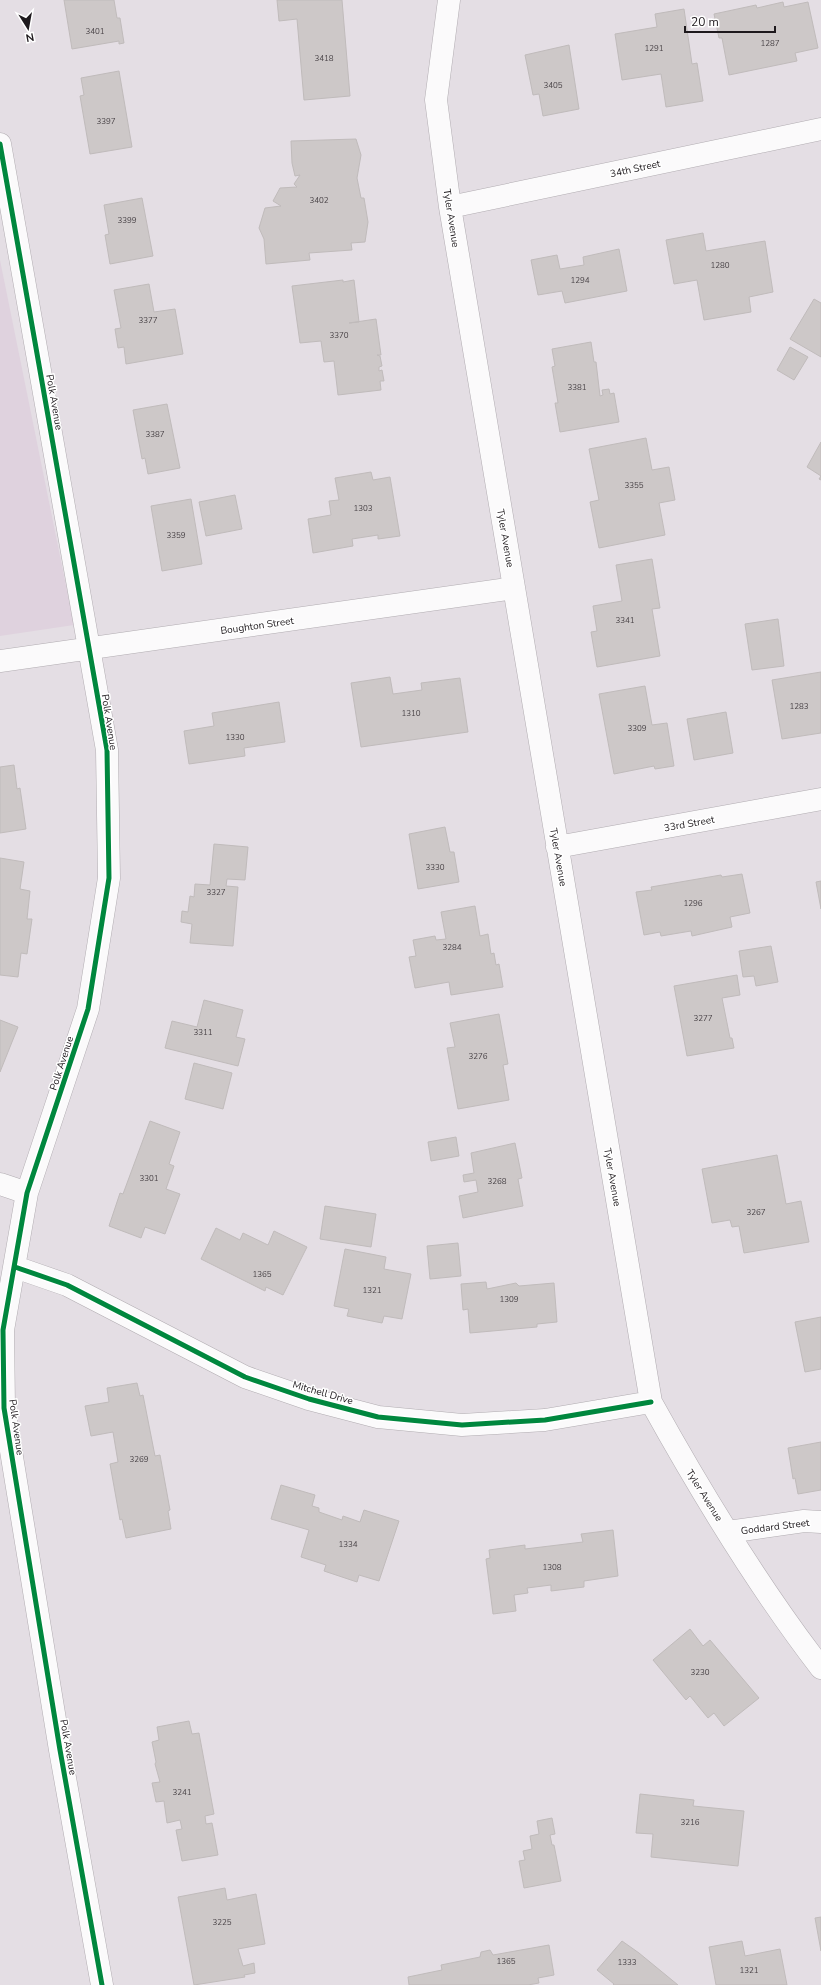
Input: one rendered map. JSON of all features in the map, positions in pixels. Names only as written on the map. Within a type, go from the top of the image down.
[{"type":"street","name":"Tyler Avenue","points":[[449,0],[436,100],[450,207],[651,1402],[689,1470],[785,1622],[821,1668]]},
{"type":"street","name":"34th Street","points":[[450,207],[821,129]]},
{"type":"street","name":"Polk Avenue","points":[[0,144],[107,750],[109,878],[88,1009],[27,1193],[3,1330],[4,1408],[62,1758],[102,1985]]},
{"type":"street","name":"Boughton Street","points":[[0,661],[514,588]]},
{"type":"street","name":"33rd Street","points":[[557,847],[821,799]]},
{"type":"street","points":[[0,1184],[27,1193]]},
{"type":"street","name":"Mitchell Drive","points":[[15,1267],[67,1285],[245,1377],[309,1399],[378,1417],[462,1425],[545,1420],[651,1402]]},
{"type":"street","name":"Goddard Street","points":[[728,1532],[804,1520],[821,1522]]},
{"type":"shaded area","points":[[0,260],[74,625],[0,636]]},
{"type":"building","points":[[64,0],[114,0],[117,18],[120,18],[124,43],[119,44],[119,41],[72,49]]},
{"type":"building","points":[[277,0],[342,0],[350,96],[304,100],[297,19],[279,21]]},
{"type":"building","points":[[783,2],[784,7],[808,2],[818,48],[795,53],[797,61],[729,75],[722,38],[719,38],[714,14],[756,5],[757,8]]},
{"type":"building","points":[[684,9],[692,64],[697,63],[703,101],[666,107],[661,74],[622,80],[615,34],[657,27],[655,14]]},
{"type":"building","points":[[569,45],[579,109],[543,116],[539,94],[533,95],[525,55]]},
{"type":"building","points":[[119,71],[132,147],[90,154],[80,96],[84,95],[81,78]]},
{"type":"building","points":[[356,139],[361,155],[357,178],[361,198],[364,198],[368,222],[365,242],[351,243],[352,250],[309,253],[310,260],[266,264],[264,239],[259,228],[265,208],[281,206],[273,201],[280,188],[297,187],[294,184],[300,175],[295,176],[292,163],[291,141]]},
{"type":"building","points":[[142,198],[153,256],[110,264],[105,235],[109,234],[104,205]]},
{"type":"building","points":[[703,233],[706,251],[765,241],[773,292],[749,297],[751,312],[704,320],[697,280],[674,284],[666,240]]},
{"type":"building","points":[[619,249],[627,291],[565,303],[562,291],[538,295],[531,260],[557,255],[560,269],[584,265],[583,257]]},
{"type":"building","points":[[343,280],[343,282],[354,280],[359,322],[376,319],[381,355],[377,355],[380,356],[382,366],[379,367],[379,371],[382,370],[384,381],[380,381],[381,390],[338,395],[334,361],[324,362],[321,341],[300,343],[292,286]]},
{"type":"building","points":[[149,284],[154,312],[175,309],[183,354],[126,364],[124,347],[118,348],[115,329],[121,328],[114,290]]},
{"type":"building","points":[[814,299],[821,303],[821,357],[790,339]]},
{"type":"building","points":[[591,342],[594,362],[596,362],[600,396],[603,395],[602,390],[609,389],[610,394],[614,393],[619,422],[560,432],[555,403],[558,403],[552,367],[555,366],[552,349]]},
{"type":"building","points":[[790,347],[808,357],[794,380],[777,370]]},
{"type":"building","points":[[167,404],[180,468],[148,474],[145,458],[142,459],[133,410]]},
{"type":"building","points":[[646,438],[652,470],[669,467],[675,500],[659,503],[665,535],[599,548],[590,502],[599,500],[589,449]]},
{"type":"building","points":[[821,442],[821,476],[807,467]]},
{"type":"building","points":[[371,472],[373,480],[390,477],[400,536],[378,539],[378,535],[352,539],[353,546],[313,553],[308,519],[331,515],[329,501],[339,500],[335,478]]},
{"type":"building","points":[[235,495],[242,529],[206,536],[199,502]]},
{"type":"building","points":[[191,499],[202,564],[162,571],[151,506]]},
{"type":"building","points":[[652,559],[660,608],[652,609],[660,656],[597,667],[591,632],[597,631],[593,606],[622,601],[616,565]]},
{"type":"building","points":[[778,619],[784,666],[752,670],[745,624]]},
{"type":"building","points":[[821,672],[821,733],[782,739],[772,680]]},
{"type":"building","points":[[390,677],[393,694],[422,690],[421,683],[460,678],[468,732],[361,747],[351,683]]},
{"type":"building","points":[[645,686],[652,725],[667,723],[674,766],[655,769],[654,766],[614,774],[599,694]]},
{"type":"building","points":[[279,702],[285,742],[244,748],[245,756],[189,764],[184,731],[214,726],[212,713]]},
{"type":"building","points":[[726,712],[733,753],[694,760],[687,719]]},
{"type":"building","points":[[14,765],[17,789],[20,788],[26,829],[0,833],[0,767]]},
{"type":"building","points":[[445,827],[450,852],[454,852],[459,882],[418,889],[409,834]]},
{"type":"building","points":[[214,844],[248,847],[245,880],[227,879],[226,886],[238,887],[233,946],[190,943],[192,924],[181,922],[182,911],[188,912],[190,896],[194,897],[195,884],[210,885]]},
{"type":"building","points":[[0,858],[24,862],[20,889],[30,891],[27,919],[32,919],[27,954],[21,953],[18,977],[0,975]]},
{"type":"building","points":[[742,874],[750,913],[730,917],[732,927],[692,936],[691,931],[661,936],[660,932],[644,935],[636,892],[652,890],[651,887],[721,875],[722,877]]},
{"type":"building","points":[[821,881],[821,909],[816,882]]},
{"type":"building","points":[[475,906],[480,936],[488,934],[491,954],[494,953],[496,965],[499,964],[503,987],[451,995],[449,982],[415,988],[409,957],[416,956],[413,940],[435,936],[436,940],[446,939],[441,912]]},
{"type":"building","points":[[771,946],[778,982],[756,986],[754,976],[743,977],[739,951]]},
{"type":"building","points":[[737,975],[740,995],[722,998],[730,1038],[732,1038],[734,1048],[687,1056],[674,986]]},
{"type":"building","points":[[204,1000],[243,1010],[236,1037],[245,1039],[238,1066],[165,1048],[172,1021],[197,1027]]},
{"type":"building","points":[[499,1014],[508,1064],[503,1065],[509,1100],[458,1109],[447,1048],[455,1047],[450,1023]]},
{"type":"building","points":[[0,1020],[18,1027],[0,1072]]},
{"type":"building","points":[[194,1063],[232,1073],[223,1109],[185,1099]]},
{"type":"building","points":[[150,1121],[180,1132],[169,1164],[174,1166],[166,1189],[180,1194],[165,1234],[145,1227],[141,1238],[109,1226],[120,1193],[123,1194]]},
{"type":"building","points":[[456,1137],[459,1156],[431,1161],[428,1142]]},
{"type":"building","points":[[515,1143],[522,1178],[518,1179],[523,1206],[463,1218],[459,1196],[478,1192],[476,1180],[464,1182],[463,1175],[474,1173],[471,1153]]},
{"type":"building","points":[[777,1155],[786,1204],[801,1201],[809,1242],[744,1253],[739,1226],[732,1227],[730,1220],[712,1223],[702,1169]]},
{"type":"building","points":[[325,1206],[376,1214],[371,1247],[320,1239]]},
{"type":"building","points":[[216,1228],[240,1240],[243,1233],[268,1245],[274,1231],[307,1247],[283,1295],[266,1287],[265,1291],[201,1259]]},
{"type":"building","points":[[458,1243],[461,1276],[430,1279],[427,1246]]},
{"type":"building","points":[[345,1249],[386,1257],[384,1269],[411,1274],[402,1319],[384,1316],[382,1323],[347,1316],[349,1309],[334,1306]]},
{"type":"building","points":[[486,1282],[487,1289],[516,1283],[519,1286],[554,1283],[557,1322],[537,1324],[537,1327],[470,1333],[468,1309],[463,1310],[461,1284]]},
{"type":"building","points":[[821,1317],[821,1369],[805,1372],[795,1322]]},
{"type":"building","points":[[137,1383],[140,1396],[143,1395],[155,1456],[160,1455],[170,1510],[168,1511],[171,1529],[126,1538],[122,1519],[120,1520],[110,1464],[118,1462],[113,1432],[91,1436],[85,1406],[109,1402],[107,1388]]},
{"type":"building","points":[[821,1442],[821,1490],[798,1494],[795,1478],[793,1479],[788,1448]]},
{"type":"building","points":[[281,1485],[315,1495],[312,1506],[319,1508],[319,1512],[342,1520],[343,1516],[360,1522],[364,1510],[399,1521],[379,1581],[359,1575],[357,1582],[324,1571],[326,1565],[301,1557],[309,1530],[271,1519]]},
{"type":"building","points":[[613,1530],[618,1576],[584,1581],[584,1587],[551,1591],[551,1585],[527,1588],[528,1593],[514,1595],[516,1611],[493,1614],[486,1559],[490,1558],[489,1550],[525,1545],[525,1549],[583,1542],[581,1534]]},
{"type":"building","points":[[690,1629],[703,1646],[710,1640],[759,1698],[724,1726],[714,1713],[708,1718],[690,1696],[686,1700],[653,1660]]},
{"type":"building","points":[[189,1721],[192,1734],[199,1733],[214,1814],[205,1816],[206,1824],[212,1823],[218,1855],[182,1861],[176,1830],[182,1829],[180,1820],[167,1823],[164,1801],[156,1802],[152,1783],[160,1782],[155,1764],[156,1762],[152,1742],[159,1740],[157,1727]]},
{"type":"building","points":[[640,1794],[694,1800],[693,1806],[744,1811],[738,1866],[651,1857],[653,1834],[636,1833]]},
{"type":"building","points":[[552,1818],[555,1834],[550,1835],[552,1845],[554,1845],[561,1881],[524,1888],[519,1861],[525,1860],[523,1851],[532,1849],[530,1836],[539,1834],[537,1821]]},
{"type":"building","points":[[225,1888],[227,1900],[256,1894],[265,1944],[238,1949],[243,1966],[254,1963],[255,1973],[244,1975],[245,1977],[194,1985],[178,1897]]},
{"type":"building","points":[[821,1917],[821,1951],[815,1918]]},
{"type":"building","points":[[622,1941],[678,1985],[613,1985],[614,1984],[597,1970]]},
{"type":"building","points":[[742,1941],[745,1956],[780,1949],[787,1985],[716,1985],[709,1947]]},
{"type":"building","points":[[549,1945],[554,1975],[538,1978],[539,1983],[528,1985],[409,1985],[408,1977],[442,1970],[441,1965],[480,1957],[481,1952],[490,1950],[493,1955]]},
{"type":"cycle path","points":[[0,144],[107,750],[109,878],[88,1009],[27,1193],[3,1330],[4,1408],[60,1750],[102,1985]]},
{"type":"cycle path","points":[[15,1267],[67,1285],[245,1377],[309,1399],[378,1417],[462,1425],[545,1420],[651,1402]]}]
